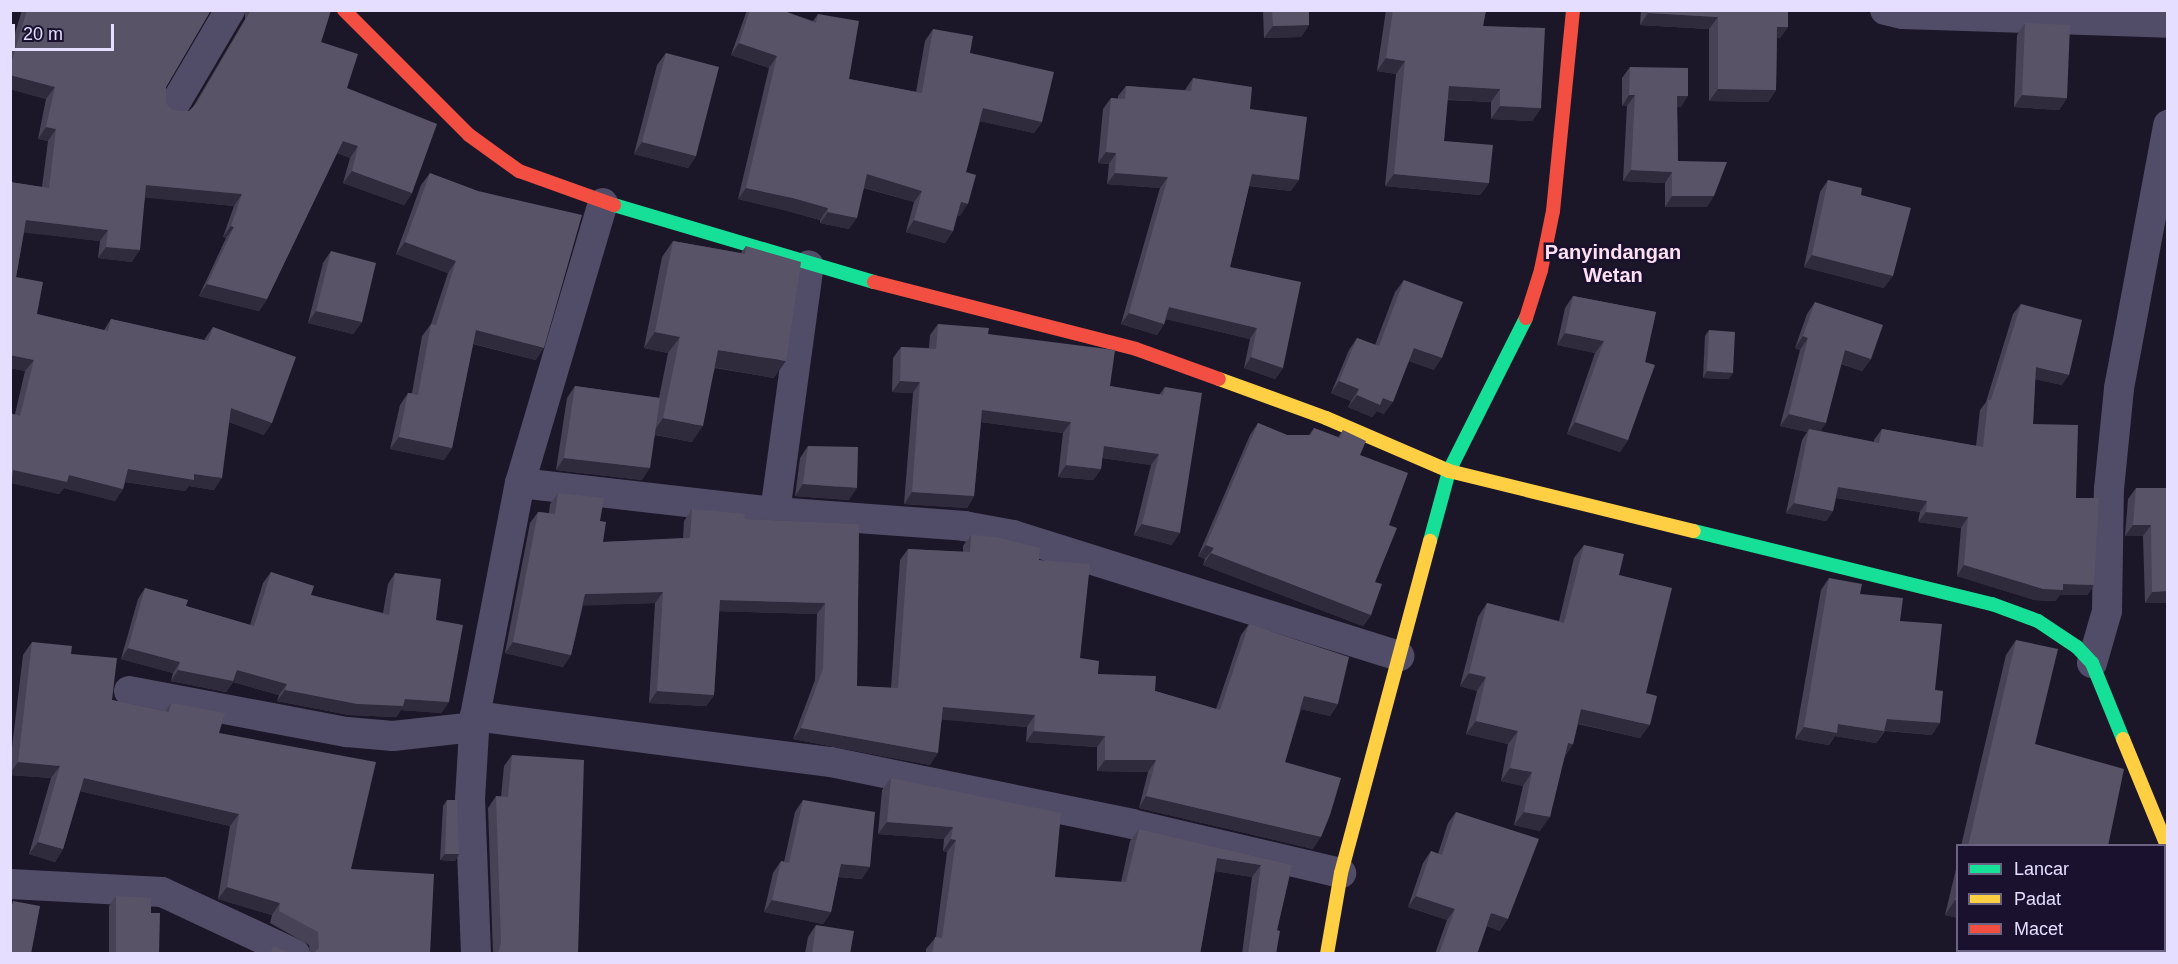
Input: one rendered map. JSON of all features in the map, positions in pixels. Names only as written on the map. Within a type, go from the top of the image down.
[{"type":"street","points":[[173,107],[230,10]]},
{"type":"street","points":[[344,10],[469,135],[519,171],[603,203],[809,265],[1136,349],[1326,418],[1449,471],[1992,604],[2038,621],[2077,647],[2092,663],[2166,844]]},
{"type":"street","points":[[1328,954],[1341,873],[1449,471],[1530,309],[1541,270],[1553,211],[1573,10]]},
{"type":"street","points":[[1885,10],[1903,15],[2168,22]]},
{"type":"street","points":[[2092,663],[2107,611],[2109,489],[2119,388],[2168,125]]},
{"type":"street","points":[[476,954],[470,799],[474,722],[520,483],[603,203]]},
{"type":"street","points":[[775,512],[809,265]]},
{"type":"street","points":[[520,483],[775,512],[964,526],[1013,535],[1400,656]]},
{"type":"street","points":[[129,692],[347,732],[405,736],[474,722],[831,762],[1132,824],[1341,873]]},
{"type":"street","points":[[10,884],[162,892],[295,954]]},
{"type":"building","points":[[27,10],[211,10],[166,87],[166,103],[173,110],[189,111],[196,104],[251,10],[331,10],[321,42],[358,54],[347,88],[437,124],[412,193],[352,171],[358,146],[343,141],[267,299],[207,284],[234,227],[231,226],[242,194],[146,185],[140,250],[106,247],[108,230],[26,220],[16,277],[43,282],[37,314],[108,331],[111,319],[208,341],[213,327],[296,357],[272,423],[231,408],[222,478],[194,474],[194,480],[128,469],[123,489],[69,475],[67,482],[13,470],[10,496],[10,413],[20,416],[34,360],[10,355],[10,182],[49,188],[56,129],[46,127],[55,87],[10,75],[10,67]]},
{"type":"building","points":[[750,10],[781,10],[816,23],[818,14],[859,21],[849,79],[922,93],[933,29],[973,36],[970,53],[1054,72],[1042,122],[983,108],[966,172],[976,175],[968,204],[961,202],[953,231],[914,220],[922,191],[867,174],[857,218],[828,212],[828,208],[793,198],[746,188],[777,56],[739,43]]},
{"type":"building","points":[[1272,10],[1309,10],[1309,25],[1273,26]]},
{"type":"building","points":[[1393,10],[1486,10],[1483,26],[1545,28],[1541,108],[1500,106],[1500,89],[1449,86],[1444,141],[1493,145],[1489,183],[1394,174],[1405,61],[1386,58]]},
{"type":"building","points":[[1648,10],[1788,10],[1788,27],[1777,27],[1776,90],[1718,89],[1718,17],[1648,13]]},
{"type":"building","points":[[2025,23],[2070,25],[2067,98],[2022,95]]},
{"type":"building","points":[[666,53],[719,67],[696,156],[642,142]]},
{"type":"building","points":[[1630,67],[1688,68],[1688,96],[1677,96],[1678,161],[1727,162],[1714,196],[1672,196],[1672,172],[1631,170],[1635,95],[1629,95]]},
{"type":"building","points":[[1193,78],[1252,87],[1250,109],[1307,117],[1299,180],[1252,174],[1230,267],[1301,282],[1283,368],[1251,357],[1257,328],[1169,307],[1164,324],[1129,313],[1168,177],[1115,173],[1116,153],[1106,152],[1111,98],[1125,99],[1126,86],[1191,91]]},
{"type":"building","points":[[430,173],[478,191],[582,215],[544,348],[476,330],[452,448],[399,437],[408,393],[418,395],[431,324],[436,325],[456,261],[405,242]]},
{"type":"building","points":[[1828,180],[1862,188],[1861,195],[1911,208],[1893,276],[1812,255]]},
{"type":"building","points":[[673,241],[745,254],[746,246],[801,262],[786,361],[718,350],[703,426],[663,418],[680,337],[655,332]]},
{"type":"building","points":[[331,251],[376,263],[362,322],[316,311]]},
{"type":"building","points":[[1404,280],[1463,302],[1442,358],[1414,348],[1393,402],[1383,398],[1380,405],[1357,395],[1359,389],[1339,381],[1357,338],[1379,346]]},
{"type":"building","points":[[1573,296],[1656,312],[1645,362],[1655,365],[1628,440],[1575,422],[1604,341],[1565,333]]},
{"type":"building","points":[[1815,302],[1883,325],[1871,359],[1845,350],[1826,423],[1789,414],[1808,338],[1803,336]]},
{"type":"building","points":[[2021,304],[2082,320],[2069,375],[2036,367],[2033,424],[2078,425],[2076,498],[2099,498],[2094,585],[2063,584],[2063,590],[2043,589],[1964,565],[1968,517],[1926,512],[1927,501],[1838,487],[1833,511],[1794,503],[1809,429],[1879,443],[1882,429],[1983,447],[1988,400],[1991,400]]},
{"type":"building","points":[[938,324],[989,328],[988,334],[1115,350],[1110,386],[1163,395],[1165,387],[1202,393],[1180,533],[1142,524],[1159,454],[1104,446],[1101,469],[1066,465],[1071,422],[982,410],[974,496],[912,492],[920,382],[900,381],[901,347],[936,349]]},
{"type":"building","points":[[1709,330],[1735,332],[1733,373],[1707,371]]},
{"type":"building","points":[[575,386],[660,398],[650,468],[564,458]]},
{"type":"building","points":[[1258,423],[1287,435],[1311,435],[1314,428],[1340,438],[1343,430],[1366,441],[1360,455],[1408,473],[1389,525],[1397,528],[1375,582],[1382,584],[1371,615],[1211,553],[1214,548],[1206,545]]},
{"type":"building","points":[[808,446],[858,447],[857,488],[803,484]]},
{"type":"building","points":[[2136,488],[2168,488],[2168,591],[2152,592],[2151,525],[2133,525]]},
{"type":"building","points":[[558,493],[604,498],[600,521],[606,522],[603,542],[690,538],[692,509],[745,514],[744,519],[859,524],[857,686],[898,688],[908,549],[970,552],[971,535],[996,537],[1040,548],[1039,560],[1090,564],[1080,658],[1099,661],[1098,674],[1156,676],[1155,691],[1220,710],[1249,624],[1349,657],[1338,704],[1304,696],[1285,762],[1341,778],[1321,837],[1146,796],[1156,760],[1105,760],[1105,736],[1034,731],[1035,715],[943,707],[938,753],[801,728],[823,669],[825,603],[720,600],[714,695],[657,691],[663,592],[585,594],[571,655],[513,642],[538,512],[555,514]]},
{"type":"building","points":[[1584,545],[1624,554],[1619,575],[1672,588],[1646,693],[1657,696],[1650,725],[1581,709],[1573,744],[1568,743],[1550,817],[1524,812],[1532,772],[1510,768],[1518,731],[1476,721],[1486,677],[1469,673],[1487,603],[1564,623]]},
{"type":"building","points":[[271,572],[314,586],[311,595],[389,615],[395,573],[441,579],[436,620],[463,625],[449,702],[405,699],[403,706],[357,704],[285,690],[287,684],[237,670],[233,681],[178,670],[180,662],[128,648],[145,588],[188,600],[186,606],[254,626]]},
{"type":"building","points":[[1829,578],[1862,584],[1860,594],[1903,598],[1900,621],[1942,624],[1935,690],[1943,691],[1940,723],[1887,719],[1884,731],[1838,724],[1837,733],[1804,727]]},
{"type":"building","points":[[2016,640],[2058,649],[2035,744],[2124,769],[2108,844],[1968,844]]},
{"type":"building","points":[[32,642],[72,646],[71,654],[117,658],[112,700],[169,712],[171,703],[225,713],[219,733],[376,762],[351,869],[434,874],[430,954],[313,954],[319,948],[318,932],[279,911],[280,903],[227,887],[239,814],[84,778],[63,849],[38,842],[60,766],[18,762]]},
{"type":"building","points":[[512,755],[584,760],[578,954],[495,954],[499,951],[501,942],[496,796],[508,797]]},
{"type":"building","points":[[891,778],[1061,813],[1055,877],[1126,882],[1139,829],[1292,865],[1277,930],[1280,931],[1276,954],[1248,954],[1261,865],[1217,858],[1200,954],[932,954],[935,937],[942,938],[956,840],[951,839],[953,827],[887,822]]},
{"type":"building","points":[[447,800],[457,800],[459,854],[445,854]]},
{"type":"building","points":[[803,800],[875,812],[870,867],[841,864],[831,912],[772,900],[781,861],[789,863]]},
{"type":"building","points":[[1456,812],[1539,839],[1508,919],[1491,913],[1477,954],[1439,954],[1455,909],[1416,896],[1431,851],[1442,855]]},
{"type":"building","points":[[116,896],[151,898],[151,913],[160,913],[159,954],[116,954]]},
{"type":"building","points":[[13,901],[40,906],[31,954],[10,954],[10,913]]},
{"type":"building","points":[[816,925],[854,931],[850,954],[812,954]]},
{"type":"building","points":[[273,946],[292,954],[209,954],[209,952],[271,952]]},
{"type":"building","points":[[2029,952],[2113,952],[2114,954],[2028,954]]},
{"type":"traffic: fast","points":[[614,205],[874,282]]},
{"type":"traffic: fast","points":[[1430,541],[1449,471],[1526,318]]},
{"type":"traffic: fast","points":[[1694,531],[1992,604],[2038,621],[2077,647],[2092,663],[2123,739]]},
{"type":"traffic: slow","points":[[1219,379],[1326,418],[1449,471],[1694,531]]},
{"type":"traffic: slow","points":[[1327,954],[1341,873],[1430,541]]},
{"type":"traffic: slow","points":[[2123,739],[2168,848]]},
{"type":"traffic: jam","points":[[344,10],[469,135],[519,171],[614,205]]},
{"type":"traffic: jam","points":[[1526,318],[1541,270],[1553,211],[1573,10]]},
{"type":"traffic: jam","points":[[874,282],[1136,349],[1219,379]]},
{"type":"district","name":"Panyindangan Wetan","points":[[1613,264]]}]
